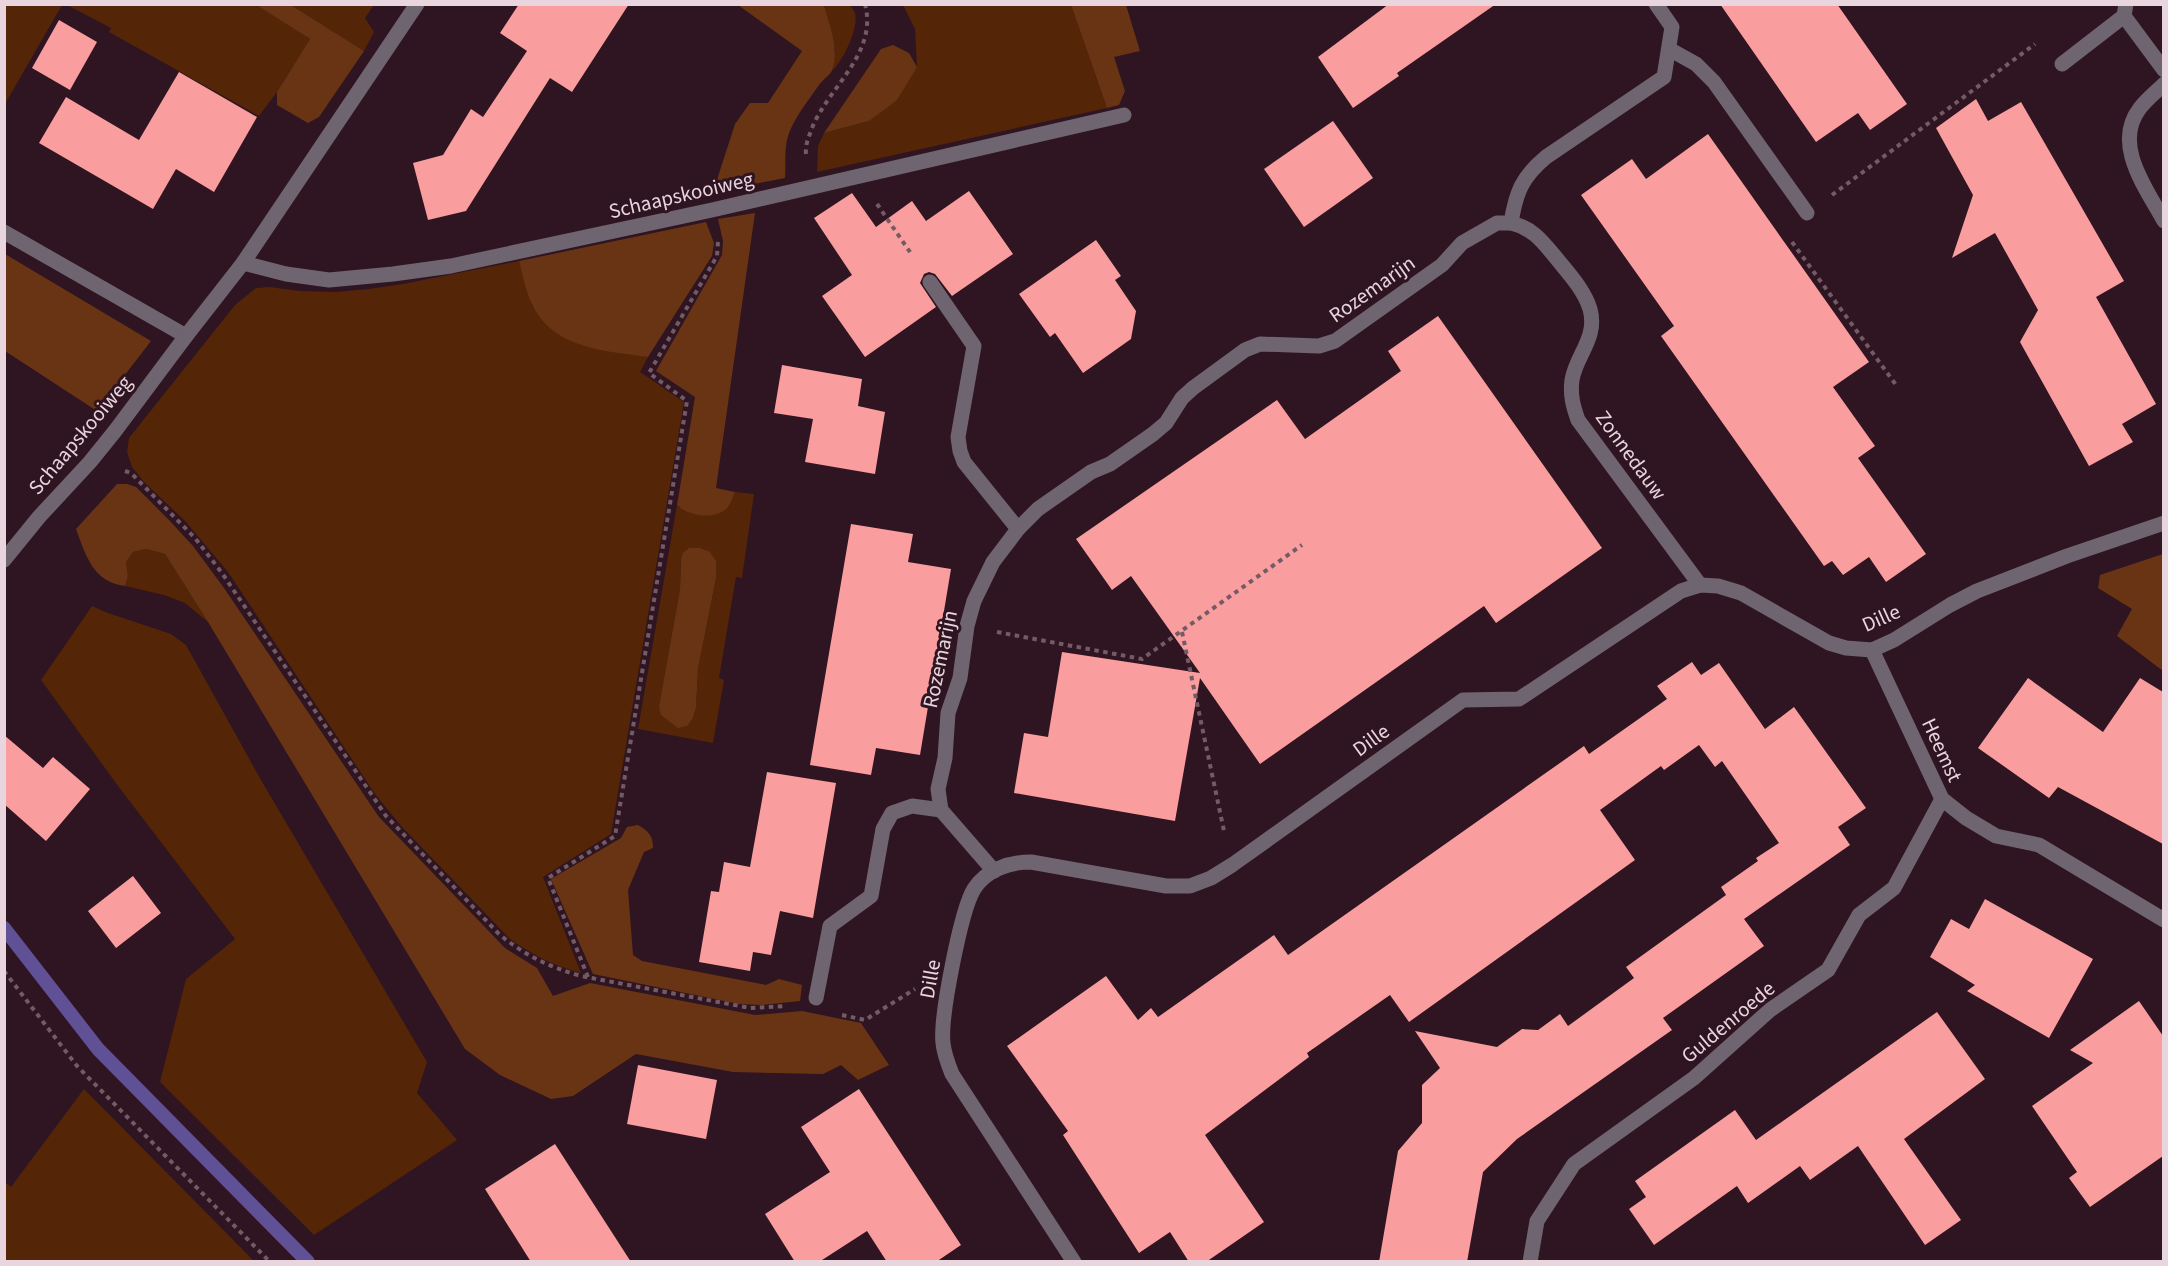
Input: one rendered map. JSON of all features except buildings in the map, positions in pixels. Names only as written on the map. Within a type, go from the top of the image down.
[{"type":"street","name":"Schaapskooiweg","points":[[4,560],[115,431],[243,263],[417,4]]},
{"type":"street","points":[[1511,223],[1514,203],[1521,184],[1532,170],[1546,157],[1664,77],[1672,27],[1656,4]]},
{"type":"street","points":[[2062,64],[2125,10],[2163,70]]},
{"type":"street","points":[[1669,49],[1696,64],[1714,82],[1807,213]]},
{"type":"street","points":[[2163,84],[2139,109],[2129,135],[2132,163],[2163,221]]},
{"type":"street","name":"Schaapskooiweg","points":[[243,263],[306,278],[329,280],[393,274],[518,253],[1124,115]]},
{"type":"street","name":"Rozemarijn","points":[[941,810],[938,789],[945,758],[948,713],[960,678],[967,626],[974,601],[993,562],[1018,529],[1038,509],[1056,496],[1091,472],[1110,464],[1153,434],[1166,423],[1182,398],[1245,350],[1260,344],[1319,346],[1335,341],[1442,265],[1462,243],[1497,223],[1511,223]]},
{"type":"street","name":"Zonnedauw","points":[[1511,223],[1524,226],[1549,249],[1582,290],[1590,311],[1591,332],[1572,377],[1571,401],[1578,420],[1700,585]]},
{"type":"street","points":[[4,232],[186,336]]},
{"type":"street","points":[[930,282],[974,346],[958,437],[960,451],[964,462],[1018,529]]},
{"type":"street","name":"Dille","points":[[1074,1262],[952,1074],[946,1059],[943,1027],[967,904],[975,888],[994,871],[1019,862],[1030,862],[1166,886],[1190,886],[1211,878],[1232,866],[1463,700],[1519,699],[1680,591],[1700,585],[1718,586],[1741,594],[1829,643],[1846,648],[1872,650],[1894,640],[1977,591],[2067,556],[2163,523]]},
{"type":"street","name":"Heemst","points":[[1872,650],[1942,799],[1966,818],[1996,836],[2039,845],[2163,920]]},
{"type":"street","name":"Guldenroede","points":[[1530,1262],[1537,1221],[1574,1164],[1694,1078],[1770,1010],[1828,970],[1859,915],[1894,888],[1942,799]]},
{"type":"street","points":[[816,998],[830,926],[871,896],[883,829],[892,813],[912,806],[941,810],[994,871]]},
{"type":"path","points":[[811,188],[805,146],[818,115],[860,54],[868,29],[865,4]]},
{"type":"path","points":[[1896,385],[1784,232],[2042,39],[2062,64]]},
{"type":"path","points":[[858,177],[930,282]]},
{"type":"path","points":[[589,978],[548,878],[615,836],[687,401],[649,373],[717,256],[719,249],[712,210]]},
{"type":"path","points":[[90,462],[130,473],[195,538],[252,617],[373,800],[399,832],[499,934],[518,950],[556,969],[589,978],[750,1008],[792,1005]]},
{"type":"path","points":[[967,626],[1142,659],[1302,545]]},
{"type":"path","points":[[1182,632],[1232,866]]},
{"type":"path","points":[[834,1013],[865,1020],[954,964]]},
{"type":"path","points":[[4,971],[77,1066],[270,1262]]},
{"type":"shaded area","points":[[4,5],[62,5],[5,104]]},
{"type":"shaded area","points":[[67,5],[256,5],[310,39],[259,116],[109,32],[111,28]]},
{"type":"shaded area","points":[[256,5],[291,5],[364,51],[319,117],[308,123],[277,105],[277,92],[310,39]]},
{"type":"shaded area","points":[[291,5],[374,5],[365,18],[374,32],[364,51]]},
{"type":"shaded area","points":[[738,5],[824,5],[833,36],[835,60],[831,72],[806,103],[788,136],[785,178],[713,192],[735,124],[750,103],[768,103],[802,51]]},
{"type":"shaded area","points":[[824,5],[850,5],[856,19],[850,43],[833,70],[835,49]]},
{"type":"shaded area","points":[[903,5],[1071,5],[1107,108],[817,172],[818,146],[824,133],[869,121],[917,67],[915,29]]},
{"type":"shaded area","points":[[1071,5],[1126,5],[1140,51],[1114,57],[1125,91],[1119,105],[1107,108]]},
{"type":"shaded area","points":[[893,45],[909,53],[917,67],[897,100],[869,121],[824,133],[881,49]]},
{"type":"shaded area","points":[[755,213],[716,488],[735,492],[729,505],[721,512],[715,515],[694,514],[677,505],[695,397],[656,371],[722,255],[723,241],[718,219]]},
{"type":"shaded area","points":[[706,222],[714,243],[712,256],[648,357],[599,350],[568,339],[554,331],[542,320],[533,306],[519,261]]},
{"type":"shaded area","points":[[5,254],[151,341],[97,411],[5,351]]},
{"type":"shaded area","points":[[519,261],[532,305],[589,347],[648,357],[640,372],[684,402],[611,834],[543,877],[581,973],[544,959],[510,939],[402,827],[375,794],[228,572],[185,521],[144,482],[132,467],[127,452],[129,438],[235,305],[256,288],[335,292],[368,289]]},
{"type":"shaded area","points":[[117,484],[136,487],[193,546],[379,817],[505,948],[537,968],[553,996],[590,983],[755,1015],[802,1011],[861,1023],[889,1065],[858,1080],[841,1065],[823,1074],[733,1072],[636,1054],[573,1096],[551,1099],[500,1075],[465,1049],[165,554],[146,549],[133,552],[126,562],[128,576],[125,586],[105,579],[87,558],[76,529]]},
{"type":"shaded area","points":[[735,492],[754,494],[742,578],[736,577],[719,678],[724,680],[713,743],[638,729],[677,505],[680,508],[732,500]],"holes":[[[681,560],[716,578],[698,669],[696,708],[693,718],[659,706],[680,589]]]},
{"type":"shaded area","points":[[689,548],[700,548],[710,552],[716,561],[716,578],[698,669],[696,708],[687,726],[678,728],[661,715],[659,706],[680,589],[681,560],[683,553]]},
{"type":"shaded area","points":[[146,549],[165,554],[208,622],[185,603],[164,595],[125,586],[128,576],[126,562],[133,552]]},
{"type":"shaded area","points":[[2164,554],[2163,671],[2117,636],[2132,609],[2098,588],[2100,575]]},
{"type":"shaded area","points":[[92,606],[171,634],[186,645],[261,780],[427,1062],[417,1093],[457,1140],[314,1235],[160,1082],[186,979],[235,939],[118,786],[41,680]]},
{"type":"shaded area","points":[[638,825],[649,834],[653,848],[644,852],[628,890],[633,955],[642,961],[766,985],[779,979],[802,985],[800,1001],[762,1005],[739,1004],[593,974],[551,879],[621,838],[627,827]]},
{"type":"shaded area","points":[[84,1089],[254,1261],[5,1261],[5,1182],[11,1187]]},
{"type":"waterway","points":[[4,928],[98,1049],[308,1262]]}]
